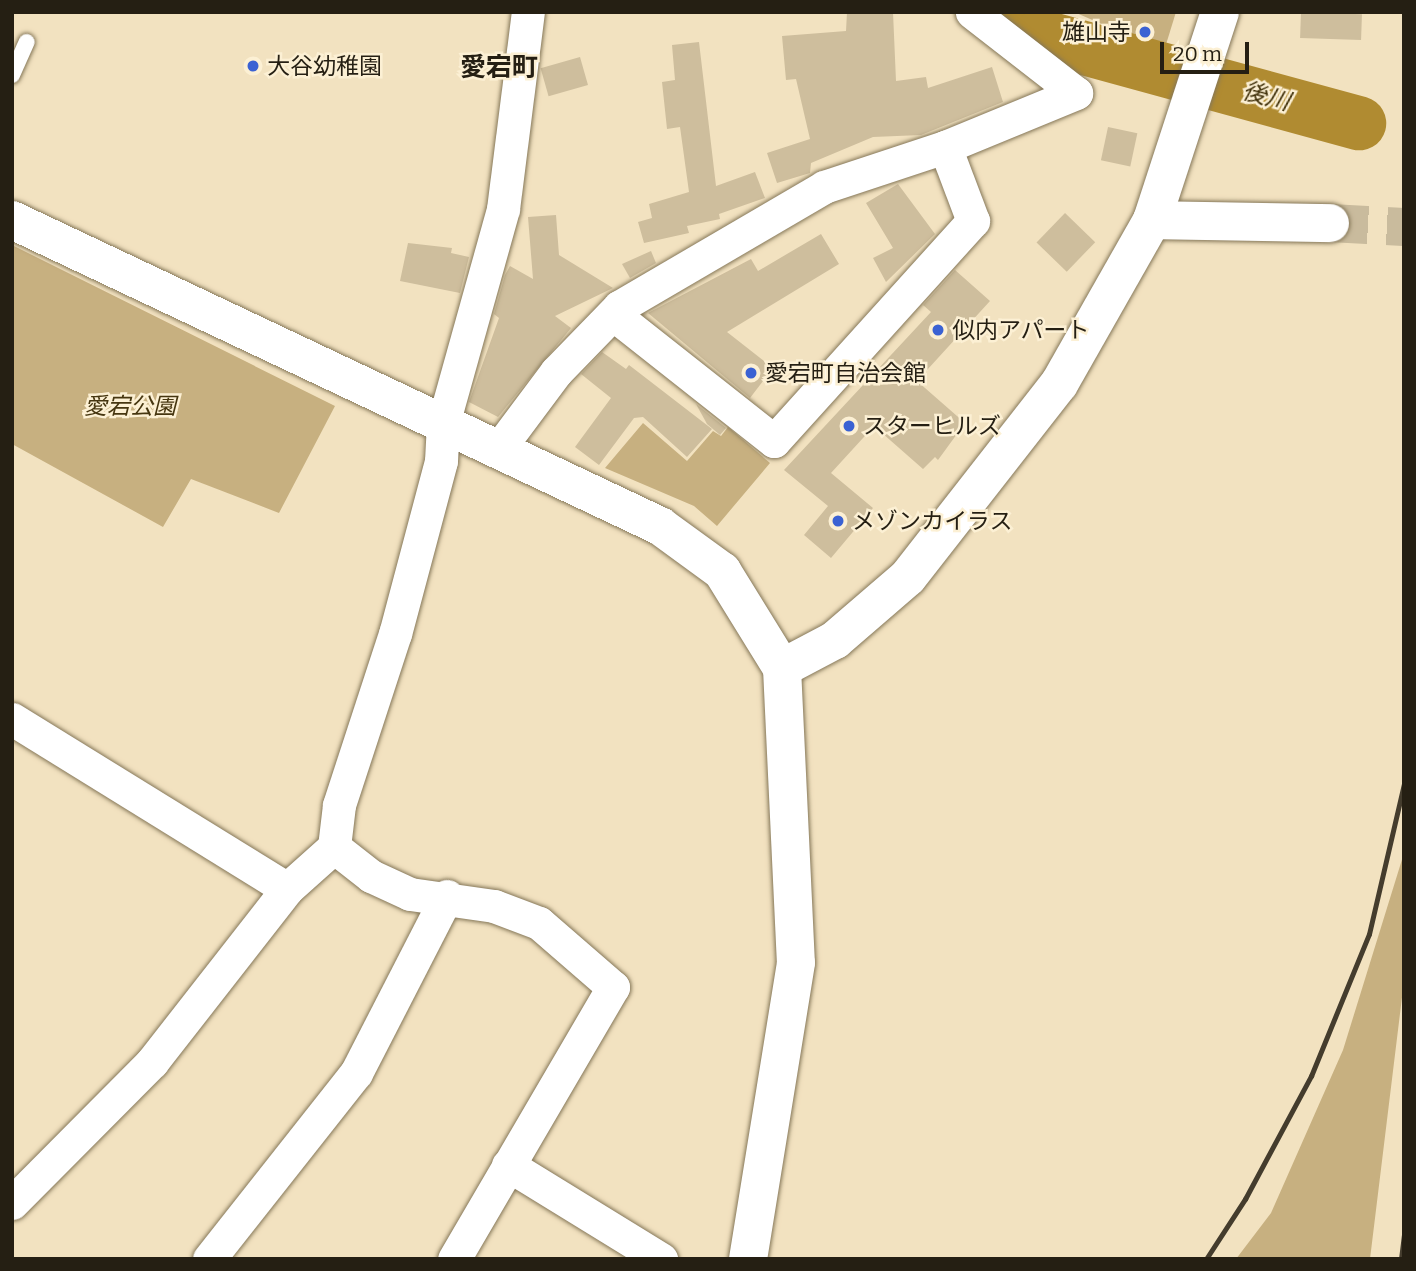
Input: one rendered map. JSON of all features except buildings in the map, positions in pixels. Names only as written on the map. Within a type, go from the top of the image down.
[{"type":"street","points":[[12,1203],[152,1062],[287,889],[334,847],[339,805],[376,704],[441,461],[443,424],[503,209],[528,12]]},
{"type":"street","points":[[497,450],[556,372],[613,314],[824,187],[945,147],[1076,93],[972,12]]},
{"type":"street","points":[[782,668],[835,640],[908,576],[1059,384],[1152,220],[1220,12]]},
{"type":"street","points":[[613,314],[774,441],[973,221],[945,147]]},
{"type":"street","points":[[12,219],[660,526],[722,570],[782,668],[796,963],[748,1259]]},
{"type":"street","points":[[1152,220],[1330,223]]},
{"type":"street","points":[[12,719],[287,889]]},
{"type":"street","points":[[334,847],[371,876],[410,894],[447,896],[539,923],[613,987],[454,1259]]},
{"type":"street","points":[[209,1259],[356,1073],[447,896]]},
{"type":"street","points":[[508,1165],[661,1259]]},
{"type":"lane","points":[[12,75],[27,42]]},
{"type":"green space","name":"雄山寺","points":[[1074,12],[1176,12],[1164,51]]},
{"type":"green space","name":"愛宕公園","points":[[12,245],[335,406],[279,513],[191,479],[163,527],[12,444]]},
{"type":"green space","points":[[643,423],[687,461],[713,431],[721,436],[728,427],[770,463],[717,526],[694,506],[605,468]]},
{"type":"green space","points":[[1404,853],[1404,981],[1370,1259],[1236,1259],[1271,1213],[1343,1050]]},
{"type":"waterway","name":"後川","points":[[1020,12],[1040,36],[1359,123]]},
{"type":"tunnel","points":[[1330,223],[1404,227]]},
{"type":"railway","points":[[1206,1259],[1245,1199],[1311,1076],[1369,934],[1404,783]]},
{"type":"railway","points":[[1401,1259],[1404,1235]]},
{"type":"place","name":"雄山寺","points":[[1145,32]]},
{"type":"place","name":"大谷幼稚園","points":[[253,66]]},
{"type":"place","name":"似内アパート","points":[[938,330]]},
{"type":"place","name":"愛宕町自治会館","points":[[751,373]]},
{"type":"place","name":"スターヒルズ","points":[[849,426]]},
{"type":"place","name":"メゾンカイラス","points":[[838,521]]},
{"type":"district","name":"愛宕町","points":[[499,68]]}]
